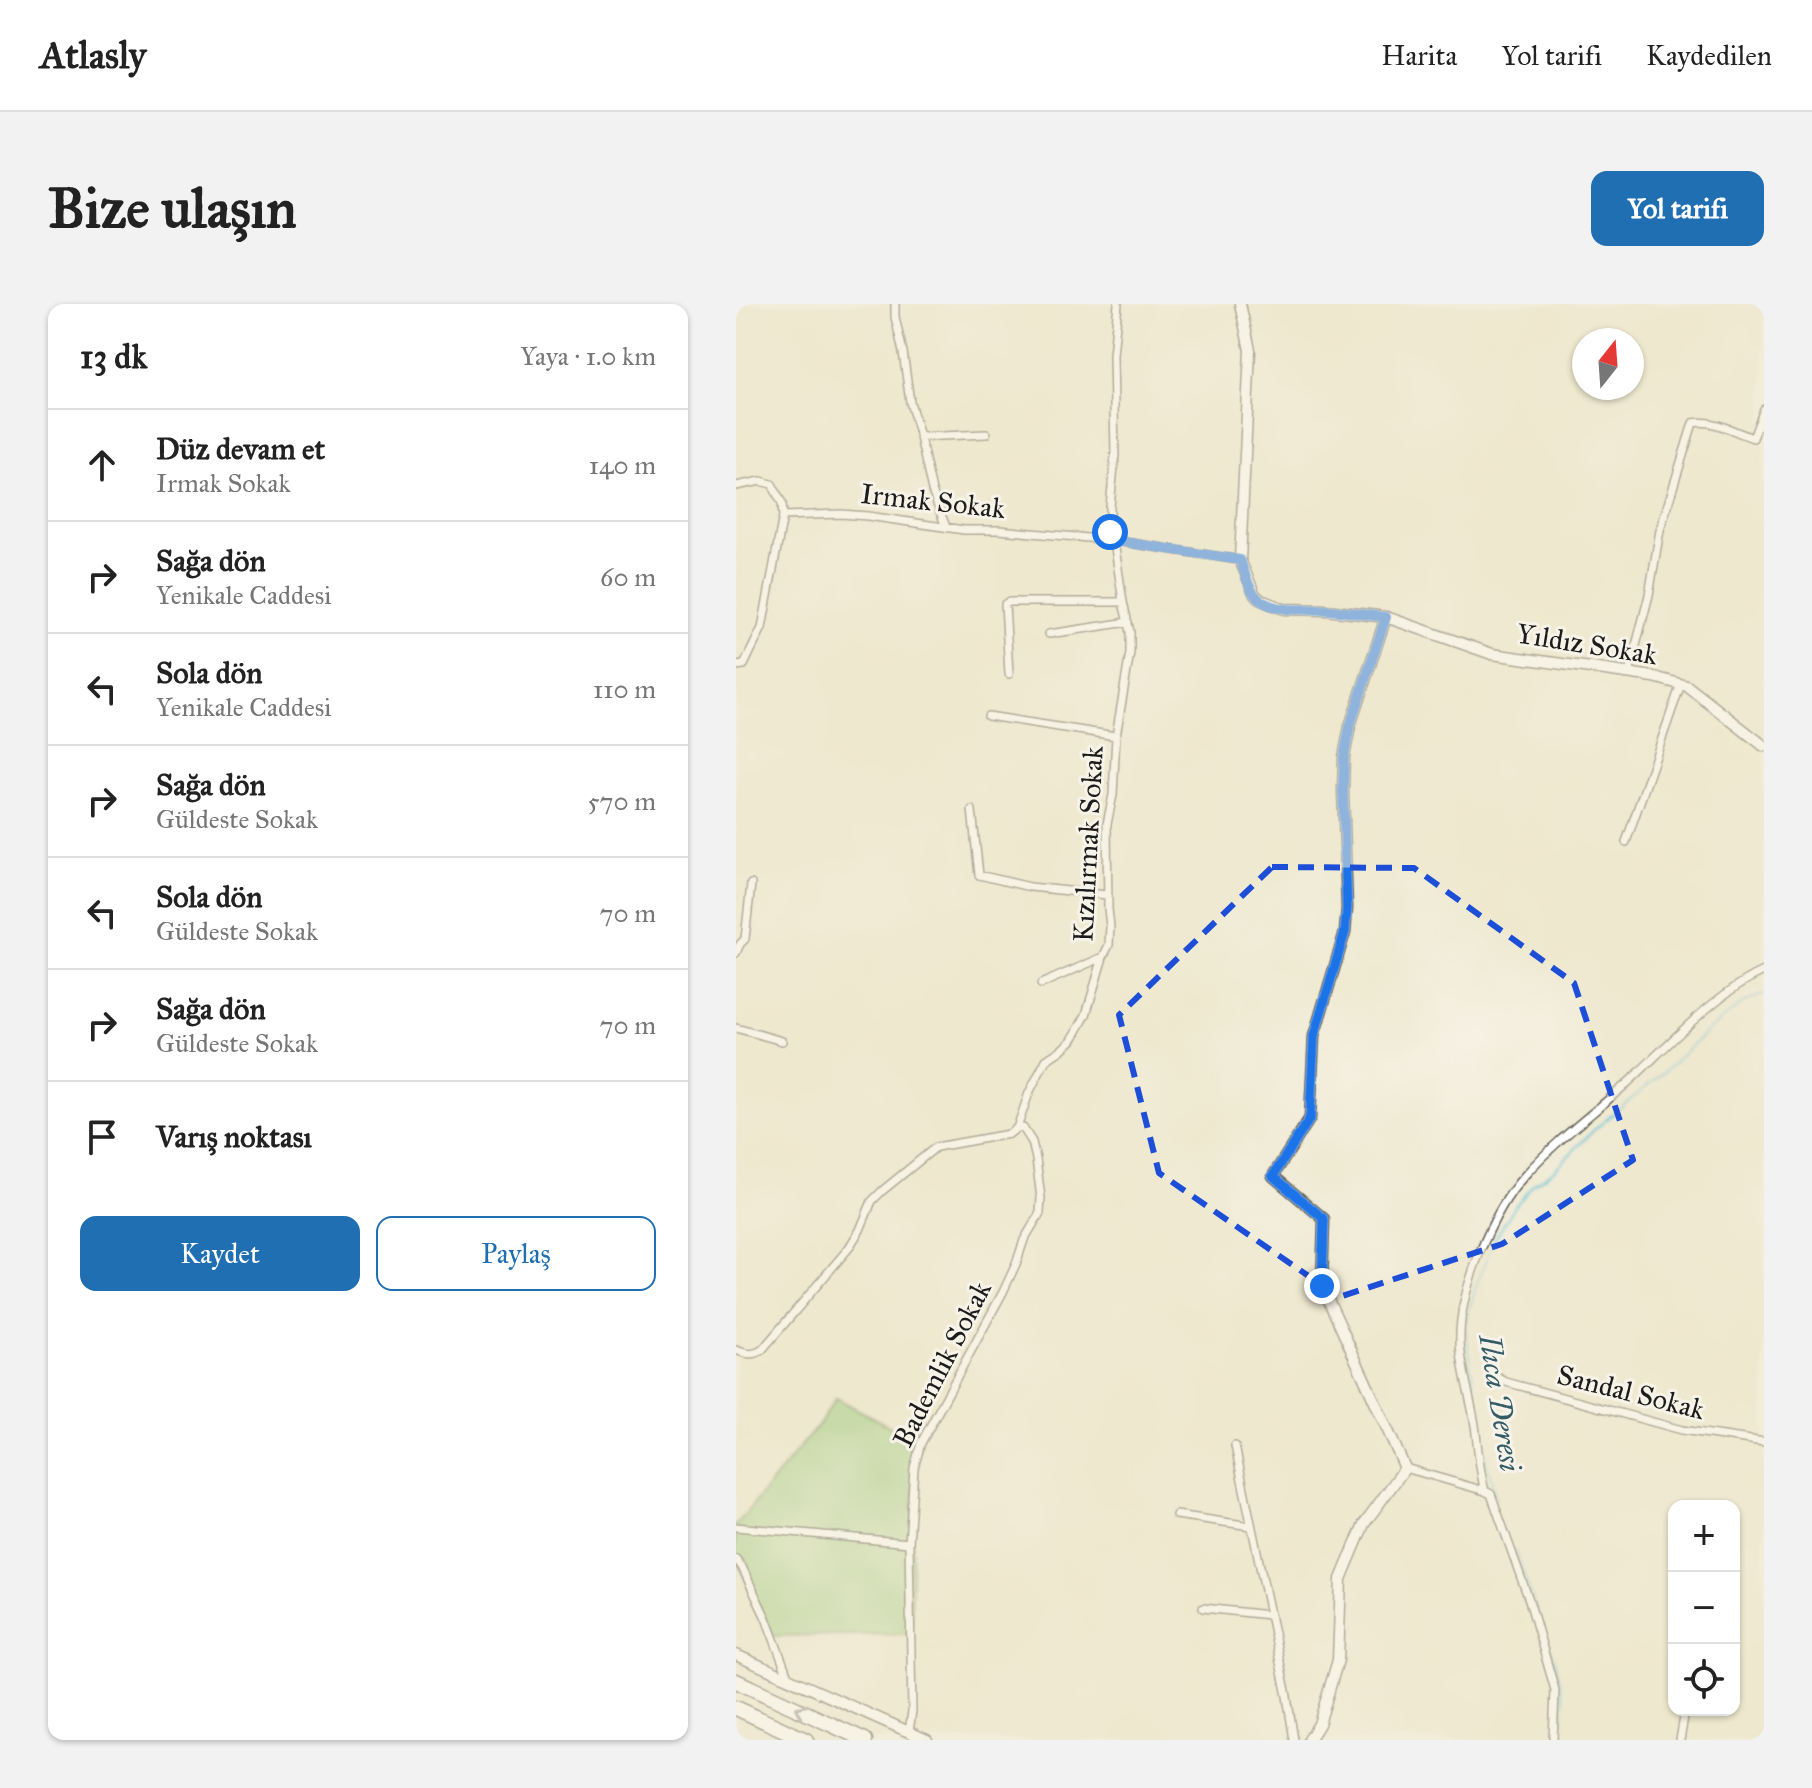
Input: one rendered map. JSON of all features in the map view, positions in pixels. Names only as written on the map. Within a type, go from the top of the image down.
[{"type":"highway","points":[[736,1681],[865,1740]]},
{"type":"highway","points":[[736,1708],[806,1740]]},
{"type":"street","points":[[895,304],[910,402],[932,491],[946,527]]},
{"type":"street","name":"Kızılırmak Sokak","points":[[1017,1128],[1029,1093],[1046,1060],[1071,1041],[1086,1015],[1109,945],[1107,824],[1113,795],[1116,736],[1130,653],[1130,632],[1112,540],[1110,507],[1115,434],[1113,355],[1118,304]]},
{"type":"street","points":[[1240,304],[1250,350],[1240,560]]},
{"type":"street","points":[[1629,673],[1649,595],[1660,530],[1693,423],[1710,424],[1753,438],[1764,409]]},
{"type":"street","points":[[920,437],[986,434]]},
{"type":"street","points":[[736,486],[761,481],[772,484],[782,503],[783,516],[762,628],[744,665],[736,666]]},
{"type":"street","name":"Irmak Sokak","points":[[783,516],[868,516],[946,527],[1112,540],[1240,560]]},
{"type":"street","name":"Yıldız Sokak","points":[[1240,560],[1255,595],[1271,606],[1386,617],[1492,654],[1629,673],[1681,684],[1764,746]]},
{"type":"street","points":[[1009,674],[1005,604],[1123,602]]},
{"type":"street","points":[[1386,617],[1350,726],[1344,757],[1345,932],[1314,1036],[1310,1118],[1273,1176],[1324,1219],[1322,1286],[1405,1468],[1491,1494],[1529,1600],[1555,1690],[1553,1740]]},
{"type":"street","points":[[1049,634],[1128,622]]},
{"type":"street","points":[[1626,842],[1681,684]]},
{"type":"street","points":[[988,716],[1116,736]]},
{"type":"street","points":[[972,810],[979,875],[1030,887],[1107,895]]},
{"type":"street","points":[[736,953],[745,939],[751,884]]},
{"type":"street","points":[[1041,984],[1103,957]]},
{"type":"street","points":[[1485,1491],[1460,1342],[1462,1310],[1478,1258],[1499,1211],[1522,1177],[1561,1137],[1617,1092],[1727,992],[1764,971]]},
{"type":"street","points":[[736,1028],[782,1041]]},
{"type":"street","points":[[736,1350],[755,1355],[762,1350],[848,1249],[872,1201],[921,1157],[936,1147],[1009,1134],[1017,1128]]},
{"type":"street","name":"Bademlik Sokak","points":[[909,1732],[912,1711],[909,1543],[914,1468],[921,1443],[1003,1292],[1024,1240],[1040,1213],[1041,1198],[1032,1142],[1023,1128],[1017,1128]]},
{"type":"street","name":"Sandal Sokak","points":[[1490,1373],[1506,1382],[1682,1430],[1764,1442]]},
{"type":"street","points":[[1235,1446],[1294,1740]]},
{"type":"street","points":[[1309,1740],[1319,1724],[1338,1660],[1341,1579],[1364,1524],[1405,1468]]},
{"type":"street","points":[[1176,1515],[1251,1526]]},
{"type":"street","points":[[736,1527],[909,1543]]},
{"type":"street","points":[[736,1559],[766,1618],[789,1679]]},
{"type":"street","points":[[1203,1608],[1269,1615]]},
{"type":"street","points":[[736,1655],[927,1740]]},
{"type":"street","points":[[1680,1740],[1684,1717]]},
{"type":"highlighted area","points":[[1272,867],[1414,868],[1574,983],[1633,1160],[1502,1244],[1339,1297],[1159,1173],[1119,1015]]},
{"type":"green space","points":[[836,1398],[921,1443],[914,1468],[911,1634],[773,1636],[736,1559],[736,1525],[821,1422]]},
{"type":"waterway","name":"Ilıca Deresi","points":[[1496,1498],[1480,1434],[1466,1330],[1476,1287],[1494,1240],[1515,1206],[1533,1185],[1555,1169],[1595,1129],[1662,1074],[1708,1030],[1743,1003],[1764,994]]},
{"type":"waterway","name":"Ilıca Deresi","points":[[1515,1550],[1556,1663],[1564,1700],[1561,1740]]},
{"type":"route","points":[[1110,532],[1110,540],[1240,560],[1255,595],[1271,606],[1386,617],[1350,726],[1344,757],[1345,932],[1314,1036],[1310,1118],[1273,1176],[1324,1219],[1322,1286]]}]
